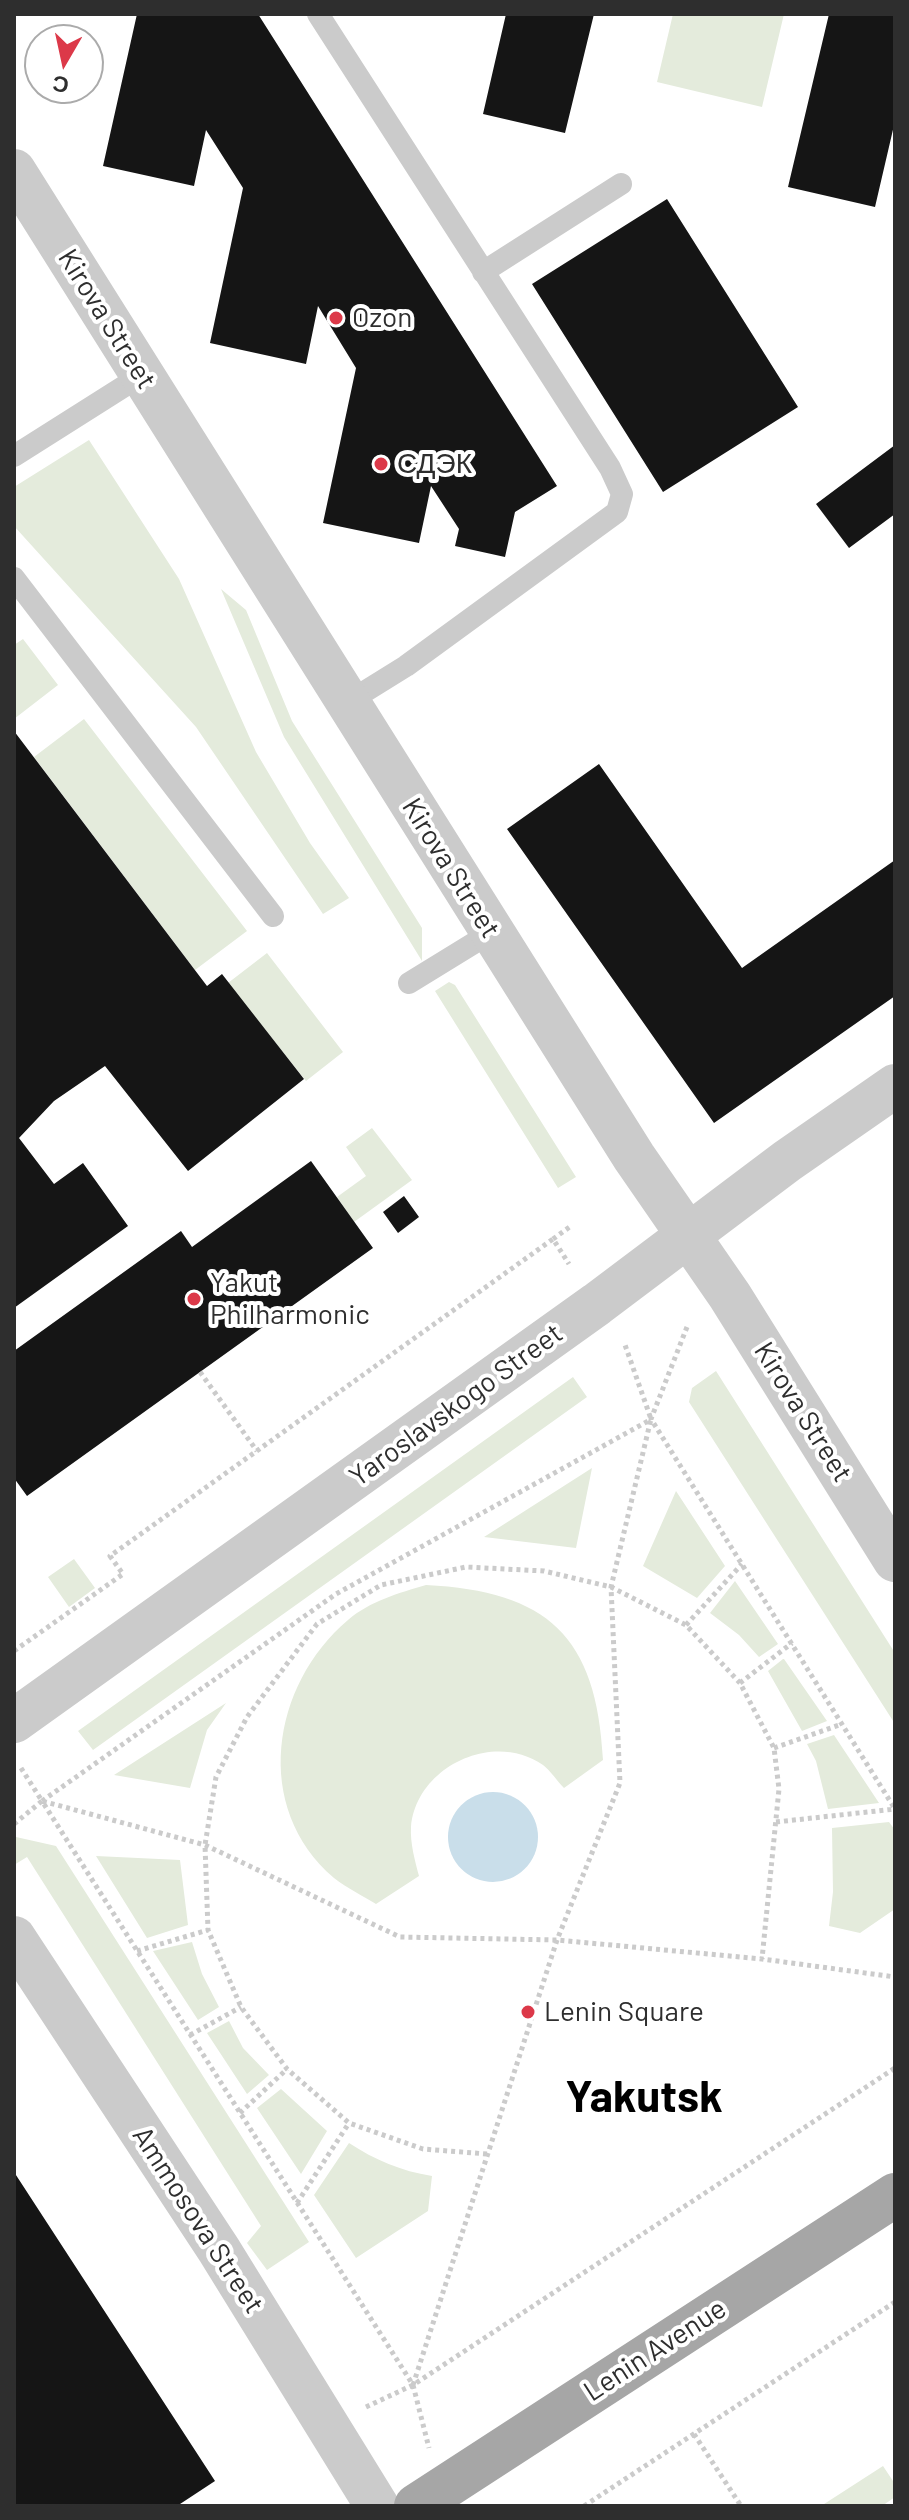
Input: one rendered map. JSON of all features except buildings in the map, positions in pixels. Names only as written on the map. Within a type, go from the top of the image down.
[{"type":"main road","name":"Lenin Avenue","points":[[416,2506],[895,2195]]},
{"type":"street","name":"Kirova Street","points":[[18,186],[142,375],[634,1157],[730,1296],[895,1560]]},
{"type":"street","name":"Yaroslavskogo Street","points":[[14,1721],[597,1304],[895,1086]]},
{"type":"street","name":"Ammosova Street","points":[[14,1938],[219,2250],[377,2506]]},
{"type":"lane","points":[[318,14],[610,468],[622,494],[617,512],[406,666],[348,702]]},
{"type":"lane","points":[[483,272],[621,184]]},
{"type":"lane","points":[[14,456],[142,375]]},
{"type":"lane","points":[[14,578],[273,916]]},
{"type":"lane","points":[[409,983],[492,932]]},
{"type":"path","points":[[14,1651],[123,1574],[110,1556],[571,1226]]},
{"type":"path","points":[[553,1239],[569,1264]]},
{"type":"path","points":[[413,2385],[557,1940],[620,1783],[611,1587],[651,1419],[687,1327]]},
{"type":"path","points":[[624,1342],[651,1419],[895,1809],[776,1822]]},
{"type":"path","points":[[200,1372],[257,1451]]},
{"type":"path","points":[[14,1824],[42,1801],[336,1594],[651,1419]]},
{"type":"path","points":[[686,1625],[742,1564]]},
{"type":"path","points":[[487,2154],[423,2149],[349,2123],[287,2069],[241,2007],[208,1930],[205,1845],[216,1777],[241,1729],[317,1624],[381,1585],[466,1567],[544,1571],[611,1587],[686,1625],[740,1683],[774,1748],[779,1789],[762,1959]]},
{"type":"path","points":[[740,1683],[792,1643]]},
{"type":"path","points":[[774,1748],[842,1724]]},
{"type":"path","points":[[21,1768],[413,2385]]},
{"type":"path","points":[[42,1801],[205,1845],[400,1937],[557,1940],[762,1959],[895,1977]]},
{"type":"path","points":[[137,1951],[208,1930]]},
{"type":"path","points":[[190,2035],[241,2007]]},
{"type":"path","points":[[366,2408],[413,2385],[895,2068]]},
{"type":"path","points":[[240,2113],[287,2069]]},
{"type":"path","points":[[297,2203],[349,2123]]},
{"type":"path","points":[[584,2506],[895,2302]]},
{"type":"path","points":[[694,2434],[741,2506]]},
{"type":"green space","points":[[673,14],[784,14],[762,107],[657,82]]},
{"type":"green space","points":[[89,440],[179,579],[256,752],[310,843],[349,898],[323,914],[196,727],[14,526],[14,487]]},
{"type":"green space","points":[[221,589],[246,610],[292,721],[422,928],[422,961],[284,737]]},
{"type":"green space","points":[[23,639],[58,685],[14,719],[14,645]]},
{"type":"green space","points":[[84,719],[247,931],[195,970],[34,757]]},
{"type":"green space","points":[[267,953],[343,1052],[306,1081],[228,983]]},
{"type":"green space","points":[[449,982],[455,985],[576,1177],[558,1188],[435,991]]},
{"type":"green space","points":[[372,1128],[412,1180],[354,1222],[337,1197],[366,1176],[346,1147]]},
{"type":"green space","points":[[716,1371],[895,1653],[895,1724],[689,1402],[692,1388]]},
{"type":"green space","points":[[573,1377],[587,1397],[93,1750],[78,1731]]},
{"type":"green space","points":[[592,1468],[576,1548],[484,1537]]},
{"type":"green space","points":[[676,1491],[725,1566],[697,1598],[643,1566]]},
{"type":"green space","points":[[74,1559],[95,1588],[69,1607],[48,1577]]},
{"type":"green space","points":[[735,1581],[778,1644],[759,1657],[739,1635],[710,1613]]},
{"type":"green space","points":[[426,1585],[468,1589],[504,1597],[534,1610],[558,1628],[576,1652],[590,1681],[599,1717],[603,1760],[564,1788],[543,1765],[523,1755],[502,1751],[481,1753],[460,1760],[427,1787],[416,1806],[411,1827],[419,1876],[376,1904],[334,1878],[308,1849],[291,1817],[282,1783],[281,1747],[288,1712],[302,1678],[322,1647],[348,1620],[366,1608],[385,1598]]},
{"type":"green space","points":[[784,1659],[827,1721],[802,1731],[768,1671]]},
{"type":"green space","points":[[226,1703],[207,1730],[190,1788],[114,1775]]},
{"type":"green space","points":[[834,1735],[879,1803],[828,1809],[816,1761],[807,1744]]},
{"type":"green space","points":[[889,1822],[895,1830],[895,1909],[860,1933],[829,1926],[833,1892],[832,1828]]},
{"type":"green space","points":[[16,1837],[56,1846],[309,2242],[267,2270],[247,2243],[261,2226],[27,1857],[14,1865]]},
{"type":"green space","points":[[96,1856],[180,1860],[188,1925],[147,1938]]},
{"type":"green space","points":[[192,1942],[202,1974],[219,2007],[198,2020],[153,1951]]},
{"type":"green space","points":[[229,2021],[243,2048],[269,2075],[247,2094],[207,2033]]},
{"type":"green space","points":[[281,2089],[327,2131],[301,2174],[257,2108]]},
{"type":"green space","points":[[349,2143],[389,2164],[432,2176],[428,2211],[356,2258],[314,2195]]},
{"type":"green space","points":[[883,2466],[895,2484],[895,2497],[882,2506],[821,2506]]},
{"type":"water","points":[[493,1792],[510,1795],[525,1805],[535,1820],[538,1837],[535,1854],[525,1869],[510,1879],[493,1882],[476,1879],[461,1869],[451,1854],[448,1837],[451,1820],[461,1805],[476,1795]]},
{"type":"place","name":"Ozon","points":[[336,318]]},
{"type":"place","name":"СДЭК","points":[[381,464]]},
{"type":"place","name":"Yakut Philharmonic","points":[[194,1299]]},
{"type":"place","name":"Lenin Square","points":[[528,2012]]},
{"type":"district","name":"Yakutsk","points":[[644,2097]]}]
